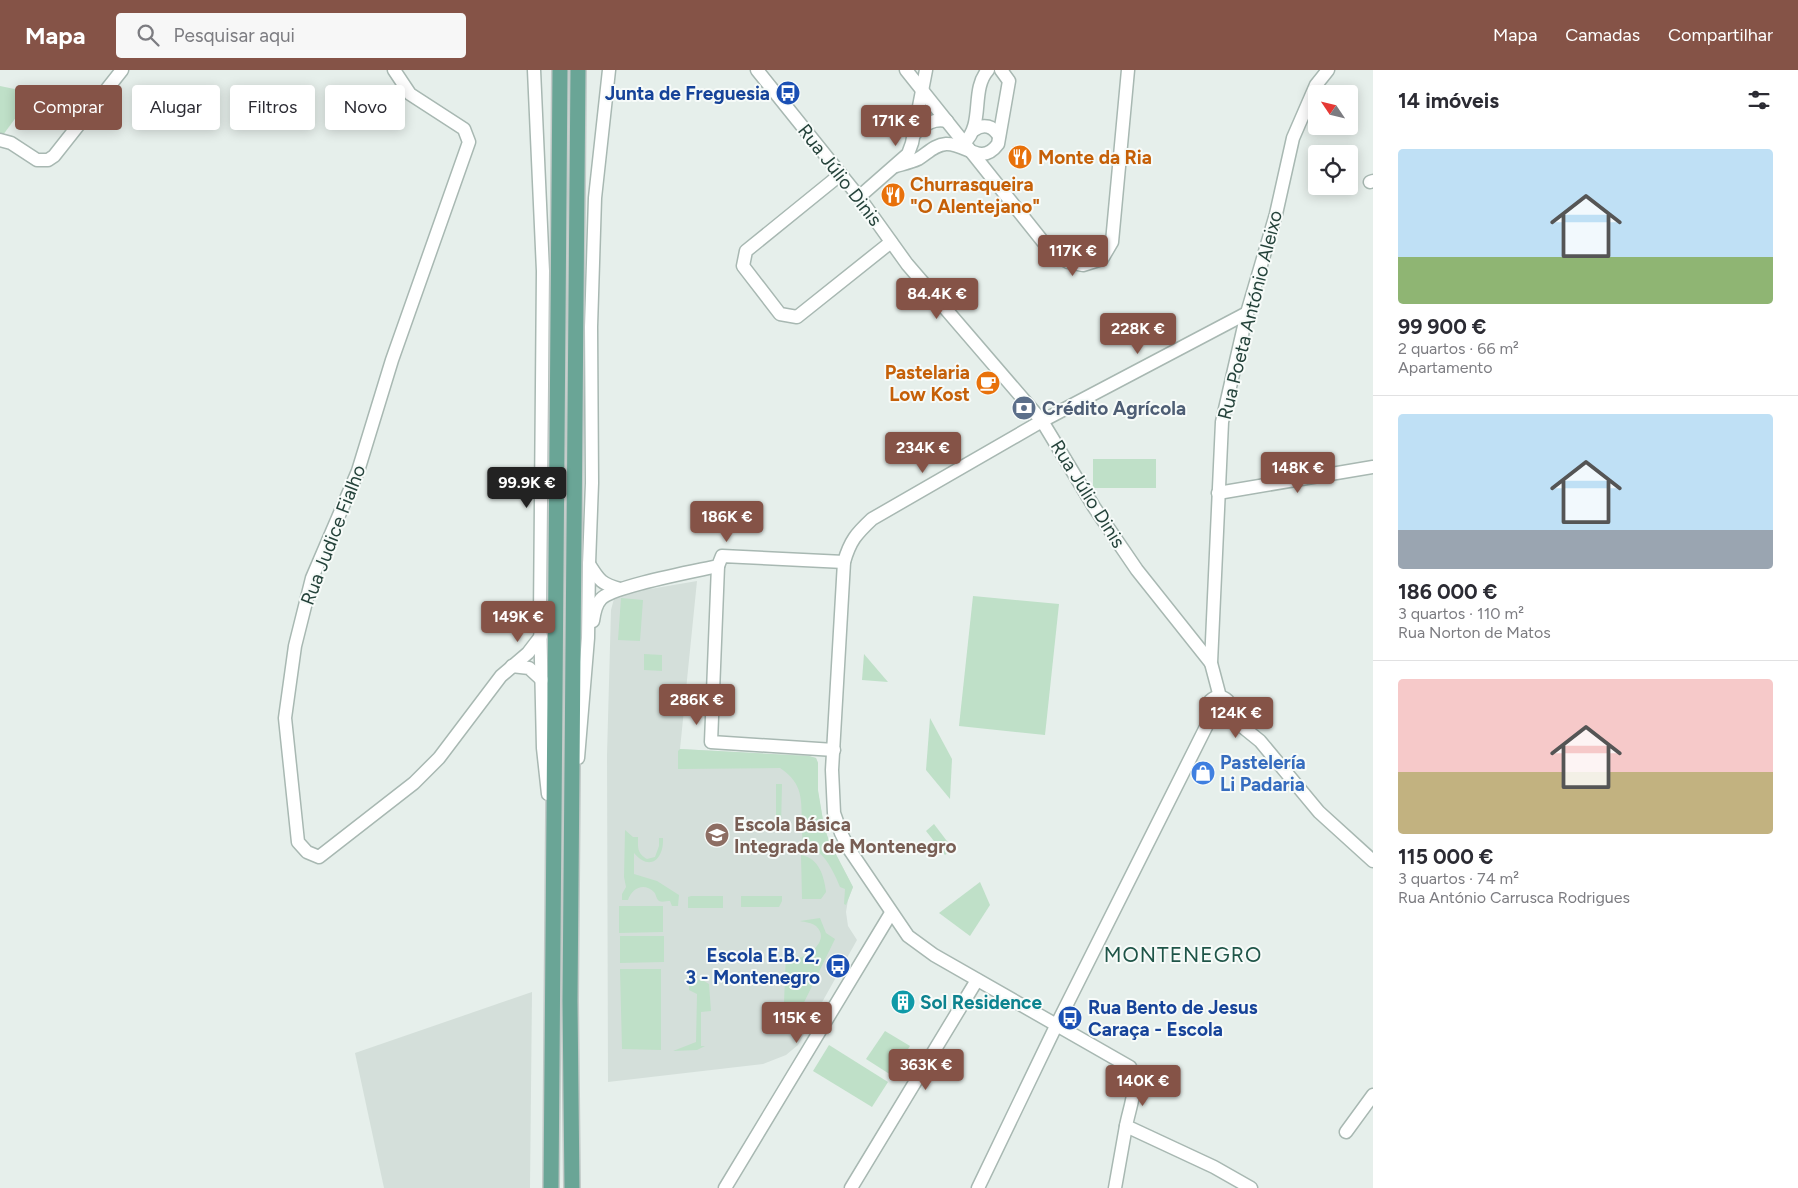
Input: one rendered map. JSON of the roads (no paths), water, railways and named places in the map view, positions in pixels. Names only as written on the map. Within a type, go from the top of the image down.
[{"type":"main road","points":[[551,1188],[560,70]]},
{"type":"main road","points":[[572,1188],[570,1000],[578,70]]},
{"type":"street","points":[[0,140],[11,143],[37,160],[48,160],[54,156],[122,70]]},
{"type":"street","name":"Rua Judice Fialho","points":[[394,70],[410,94],[464,129],[469,142],[395,352],[358,471],[312,578],[295,646],[285,718],[298,842],[307,852],[320,857],[414,784],[438,758],[501,676],[528,653],[541,636]]},
{"type":"street","points":[[534,70],[543,271],[542,680],[544,748],[554,844]]},
{"type":"street","points":[[571,840],[588,638],[592,484],[591,327],[595,198],[609,70]]},
{"type":"street","name":"Rua Júlio Dinis","points":[[757,70],[859,197],[907,264],[1042,421],[1094,507],[1137,570],[1211,662]]},
{"type":"street","points":[[906,70],[1052,253],[1068,262],[1083,265],[1102,259],[1112,242],[1128,70]]},
{"type":"street","points":[[859,197],[908,154],[914,134],[926,70]]},
{"type":"street","points":[[968,147],[974,130],[981,77],[988,70]]},
{"type":"street","points":[[896,166],[918,158],[932,148],[946,144],[968,147],[983,154],[992,152],[998,144],[1009,81],[1001,70]]},
{"type":"street","name":"Rua Poeta António Aleixo","points":[[1211,662],[1222,422],[1247,313],[1276,214],[1293,138],[1316,85],[1328,70]]},
{"type":"street","points":[[914,134],[927,122],[947,121]]},
{"type":"street","points":[[974,130],[979,126],[987,125],[996,130],[999,136]]},
{"type":"street","points":[[840,174],[746,251],[743,266],[780,314],[797,317],[891,242]]},
{"type":"street","points":[[1115,1188],[1134,1082],[1134,1073],[1130,1066],[1056,1026],[934,955],[908,936],[849,849],[836,820],[832,770],[844,562],[849,544],[856,533],[872,519],[1042,421],[1247,313]]},
{"type":"street","points":[[1218,493],[1373,467]]},
{"type":"street","points":[[834,750],[710,742],[718,566],[722,556],[844,562]]},
{"type":"street","points":[[589,564],[598,579],[606,586],[620,589]]},
{"type":"street","points":[[588,638],[595,610],[601,599],[620,589],[718,566]]},
{"type":"street","points":[[1211,662],[1220,697]]},
{"type":"street","points":[[512,666],[529,668],[542,680]]},
{"type":"street","points":[[978,1188],[1056,1026],[1211,717],[1208,706],[1212,699],[1220,697],[1226,699],[1231,705],[1229,716],[1222,720],[1211,717]]},
{"type":"street","points":[[1229,716],[1260,740],[1319,812],[1373,861]]},
{"type":"street","points":[[725,1188],[891,913]]},
{"type":"street","points":[[851,1188],[977,980]]},
{"type":"street","points":[[1346,1132],[1373,1095]]},
{"type":"street","points":[[1126,1126],[1214,1167],[1251,1188]]},
{"type":"place","name":"Junta de Freguesia","points":[[788,93]]},
{"type":"place","name":"Monte da Ria","points":[[1020,157]]},
{"type":"place","name":"Churrasqueira \"O Alentejano\"","points":[[893,195]]},
{"type":"place","name":"Pastelaria Low Kost","points":[[988,383]]},
{"type":"place","name":"Crédito Agrícola","points":[[1024,408]]},
{"type":"place","name":"Pastelería Li Padaria","points":[[1203,773]]},
{"type":"place","name":"Escola Básica Integrada de Montenegro","points":[[717,835]]},
{"type":"place","name":"Escola E.B. 2, 3 - Montenegro","points":[[838,966]]},
{"type":"place","name":"Sol Residence","points":[[903,1002]]},
{"type":"place","name":"Rua Bento de Jesus Caraça - Escola","points":[[1070,1018]]},
{"type":"district","name":"MONTENEGRO","points":[[1183,954]]}]
